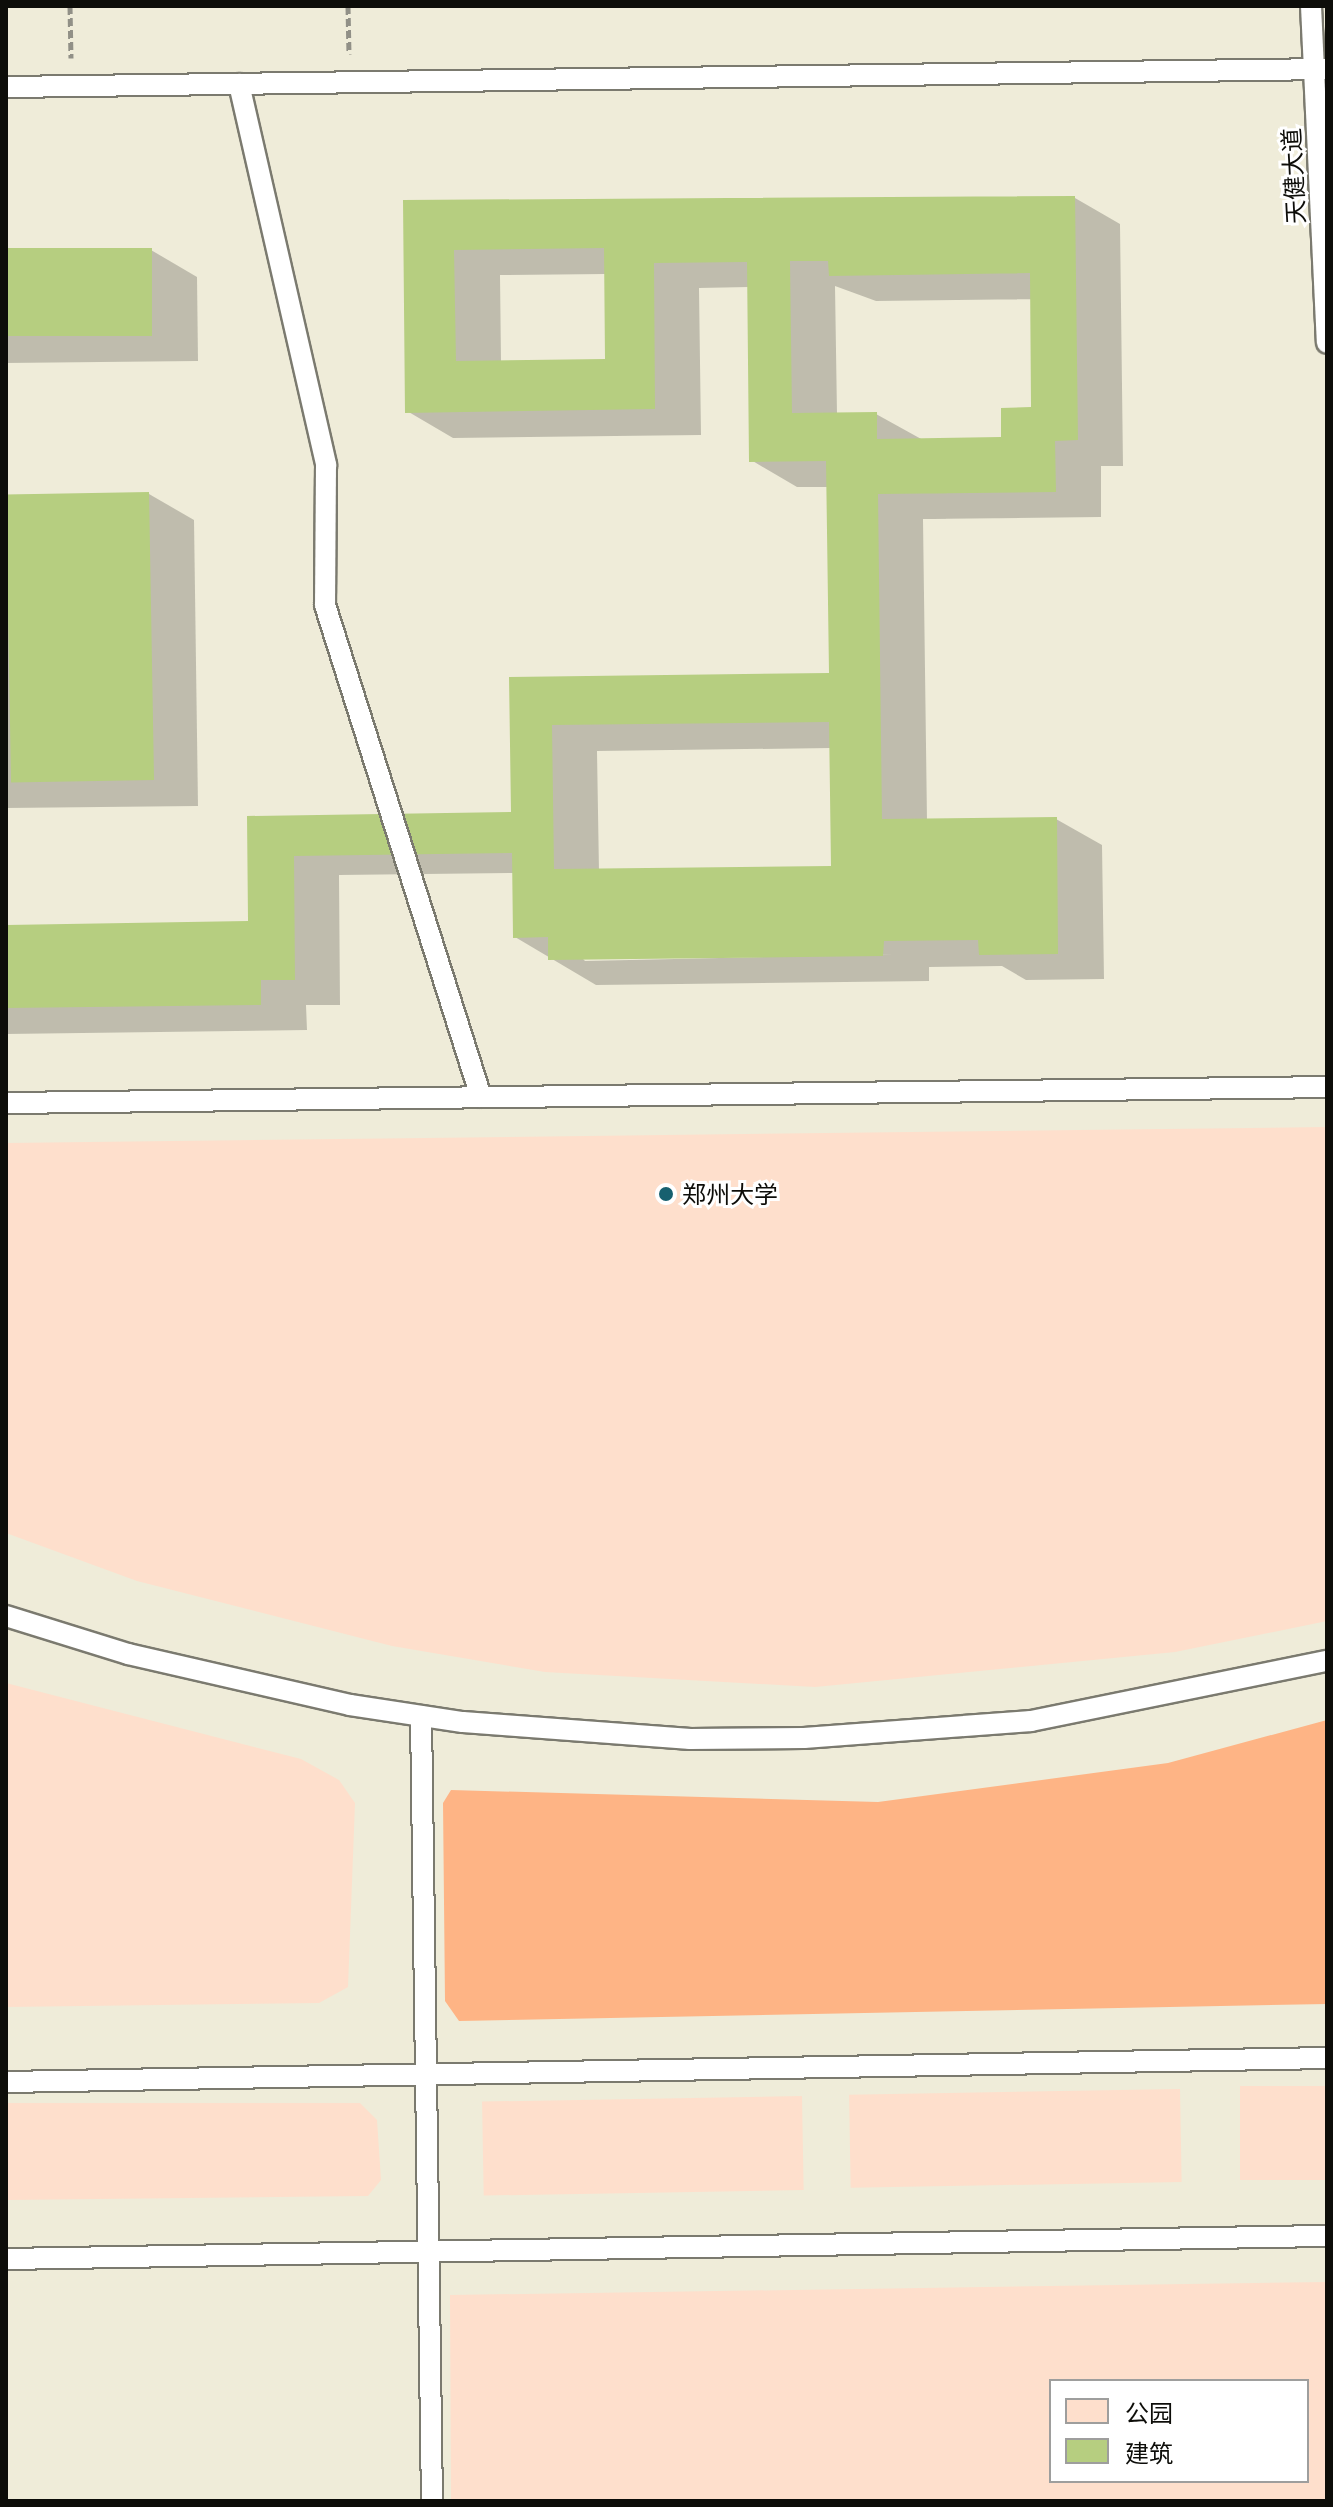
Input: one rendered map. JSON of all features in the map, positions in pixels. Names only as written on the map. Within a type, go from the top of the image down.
[{"type":"lane","name":"天健大道","points":[[1311,6],[1321,69],[1327,343]]},
{"type":"lane","points":[[6,87],[1321,69]]},
{"type":"lane","points":[[239,84],[326,465],[325,605],[481,1097]]},
{"type":"lane","points":[[6,1103],[1327,1087]]},
{"type":"lane","points":[[6,1616],[238,1683],[421,1716],[690,1739],[918,1732],[1144,1703],[1327,1661]]},
{"type":"lane","points":[[421,1716],[432,2501]]},
{"type":"lane","points":[[6,2082],[1327,2058]]},
{"type":"lane","points":[[6,2259],[1327,2236]]},
{"type":"path","points":[[70,6],[72,87]]},
{"type":"path","points":[[348,6],[349,83]]},
{"type":"shaded area","name":"郑州大学","points":[[6,6],[1327,6],[1327,2501],[6,2501]]},
{"type":"shaded area","points":[[1327,1720],[1327,2004],[459,2021],[445,2001],[443,1803],[451,1790],[878,1802],[1168,1763]]},
{"type":"green space","points":[[1327,1127],[1327,1621],[1175,1652],[815,1687],[545,1672],[392,1646],[137,1581],[6,1533],[6,1143]]},
{"type":"green space","points":[[6,1683],[301,1759],[339,1780],[355,1803],[348,1987],[319,2003],[6,2007]]},
{"type":"green space","points":[[1240,2086],[1327,2086],[1327,2180],[1240,2180]]},
{"type":"green space","points":[[1180,2089],[1182,2182],[851,2188],[849,2095]]},
{"type":"green space","points":[[802,2096],[804,2190],[484,2196],[482,2102]]},
{"type":"green space","points":[[6,2103],[360,2103],[377,2120],[381,2180],[368,2196],[6,2200]]},
{"type":"green space","points":[[1327,2282],[1327,2501],[451,2501],[450,2295]]},
{"type":"building","points":[[1075,196],[1078,440],[1055,441],[1056,492],[878,494],[882,819],[1057,817],[1058,954],[979,955],[978,940],[884,941],[883,956],[548,960],[548,937],[513,938],[512,853],[294,856],[295,980],[261,980],[261,1005],[6,1008],[6,925],[248,921],[247,816],[511,812],[509,677],[829,673],[826,461],[749,462],[747,262],[654,263],[655,409],[405,413],[403,200]],"holes":[[[604,248],[605,359],[456,361],[454,250]],[[790,261],[828,261],[829,276],[1030,273],[1031,407],[1001,408],[1001,437],[877,439],[877,412],[792,413]],[[829,722],[831,866],[554,869],[552,725]]]},
{"type":"building","points":[[6,248],[152,248],[152,336],[6,336]]},
{"type":"building","points":[[149,492],[154,780],[11,782],[6,494]]},
{"type":"place","name":"郑州大学","points":[[666,1194]]}]
